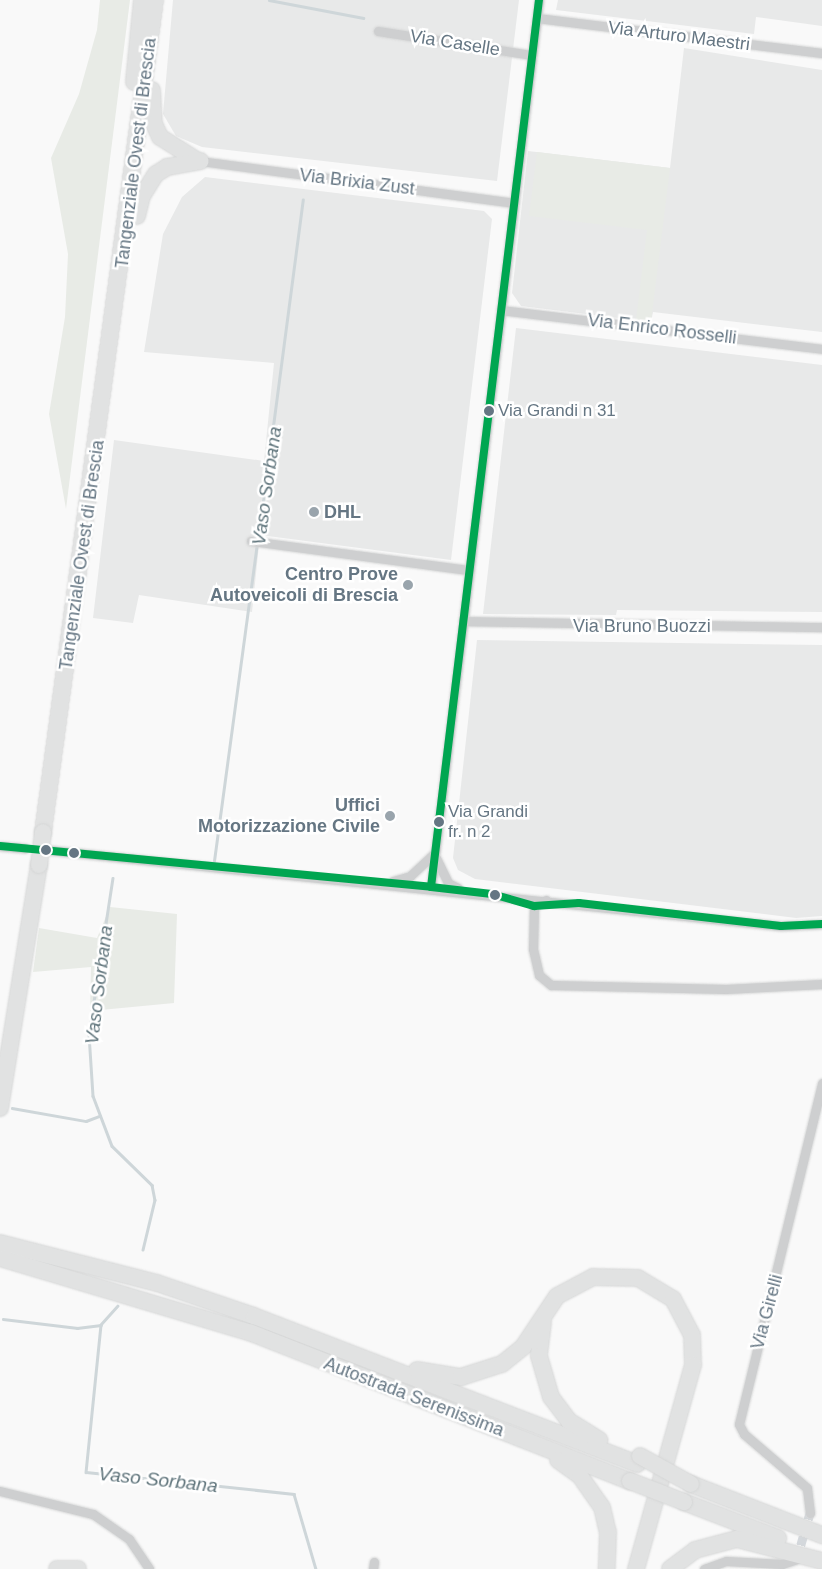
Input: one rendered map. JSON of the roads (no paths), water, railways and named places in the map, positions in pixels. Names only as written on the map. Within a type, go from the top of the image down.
[{"type":"highway","name":"Tangenziale Ovest di Brescia","points":[[38,832],[126,148],[142,0]]},
{"type":"highway","name":"Tangenziale Ovest di Brescia","points":[[0,1045],[27,856],[38,832],[116,310],[154,7]]},
{"type":"highway","points":[[154,7],[154,124],[168,146],[200,161]]},
{"type":"highway","points":[[116,310],[125,286],[138,209],[149,181],[167,167],[200,161]]},
{"type":"highway","name":"Tangenziale Ovest di Brescia","points":[[0,1108],[27,856]]},
{"type":"highway","name":"Autostrada Serenissima","points":[[0,1242],[157,1283],[639,1460]]},
{"type":"highway","name":"Autostrada Serenissima","points":[[0,1258],[241,1329],[353,1375],[822,1554]]},
{"type":"highway","points":[[359,1358],[448,1378],[475,1375],[514,1356],[550,1304],[580,1281],[624,1275],[662,1289],[681,1310],[690,1329],[693,1365],[636,1569]]},
{"type":"highway","points":[[550,1304],[539,1356],[545,1385],[558,1408],[591,1436],[639,1460],[691,1484],[822,1535]]},
{"type":"highway","points":[[353,1375],[540,1452],[573,1470],[596,1496],[606,1518],[607,1569]]},
{"type":"highway","points":[[670,1569],[700,1548],[737,1539],[822,1561]]},
{"type":"highway","points":[[57,1569],[78,1569]]},
{"type":"street","points":[[431,887],[539,0]]},
{"type":"street","name":"Via Arturo Maestri","points":[[536,18],[822,53]]},
{"type":"street","name":"Via Caselle","points":[[378,31],[532,55]]},
{"type":"street","name":"Via Brixia Zust","points":[[200,161],[514,202]]},
{"type":"street","name":"Via Enrico Rosselli","points":[[501,310],[822,349]]},
{"type":"street","points":[[251,540],[469,570]]},
{"type":"street","name":"Via Bruno Buozzi","points":[[463,621],[822,627]]},
{"type":"street","points":[[0,846],[27,856]]},
{"type":"street","points":[[48,850],[464,890],[782,926],[822,924]]},
{"type":"street","points":[[0,851],[27,856]]},
{"type":"street","points":[[386,883],[410,876],[436,853]]},
{"type":"street","points":[[436,853],[448,883],[464,890]]},
{"type":"street","points":[[421,886],[423,866]]},
{"type":"street","points":[[492,894],[534,906],[578,903]]},
{"type":"street","points":[[534,906],[546,900]]},
{"type":"street","points":[[534,906],[535,962],[539,975],[551,985],[726,989],[822,984]]},
{"type":"street","name":"Via Girelli","points":[[810,1513],[807,1488],[744,1434],[739,1424],[822,1083]]},
{"type":"street","points":[[0,1491],[93,1514],[129,1539],[149,1569]]},
{"type":"street","points":[[704,1569],[726,1561],[782,1564],[797,1559]]},
{"type":"waterway","name":"Vaso Sorbana","points":[[269,0],[363,18]]},
{"type":"waterway","name":"Vaso Sorbana","points":[[258,540],[303,200]]},
{"type":"waterway","name":"Vaso Sorbana","points":[[214,861],[257,545]]},
{"type":"waterway","name":"Vaso Sorbana","points":[[113,878],[89,1034],[93,1096],[112,1146],[152,1185],[155,1200],[143,1250]]},
{"type":"waterway","points":[[12,1108],[86,1121],[99,1116]]},
{"type":"waterway","name":"Vaso Sorbana","points":[[118,1306],[101,1325],[86,1472],[294,1494],[316,1569]]},
{"type":"waterway","points":[[3,1319],[77,1328],[101,1325]]},
{"type":"tunnel","points":[[797,1558],[810,1513]]},
{"type":"place","name":"Via Grandi n 31","points":[[489,411]]},
{"type":"place","name":"DHL","points":[[314,512]]},
{"type":"place","name":"Centro Prove Autoveicoli di Brescia","points":[[408,585]]},
{"type":"place","name":"Uffici Motorizzazione Civile","points":[[390,816]]},
{"type":"place","name":"Via Grandi fr. n 2","points":[[439,822]]}]
